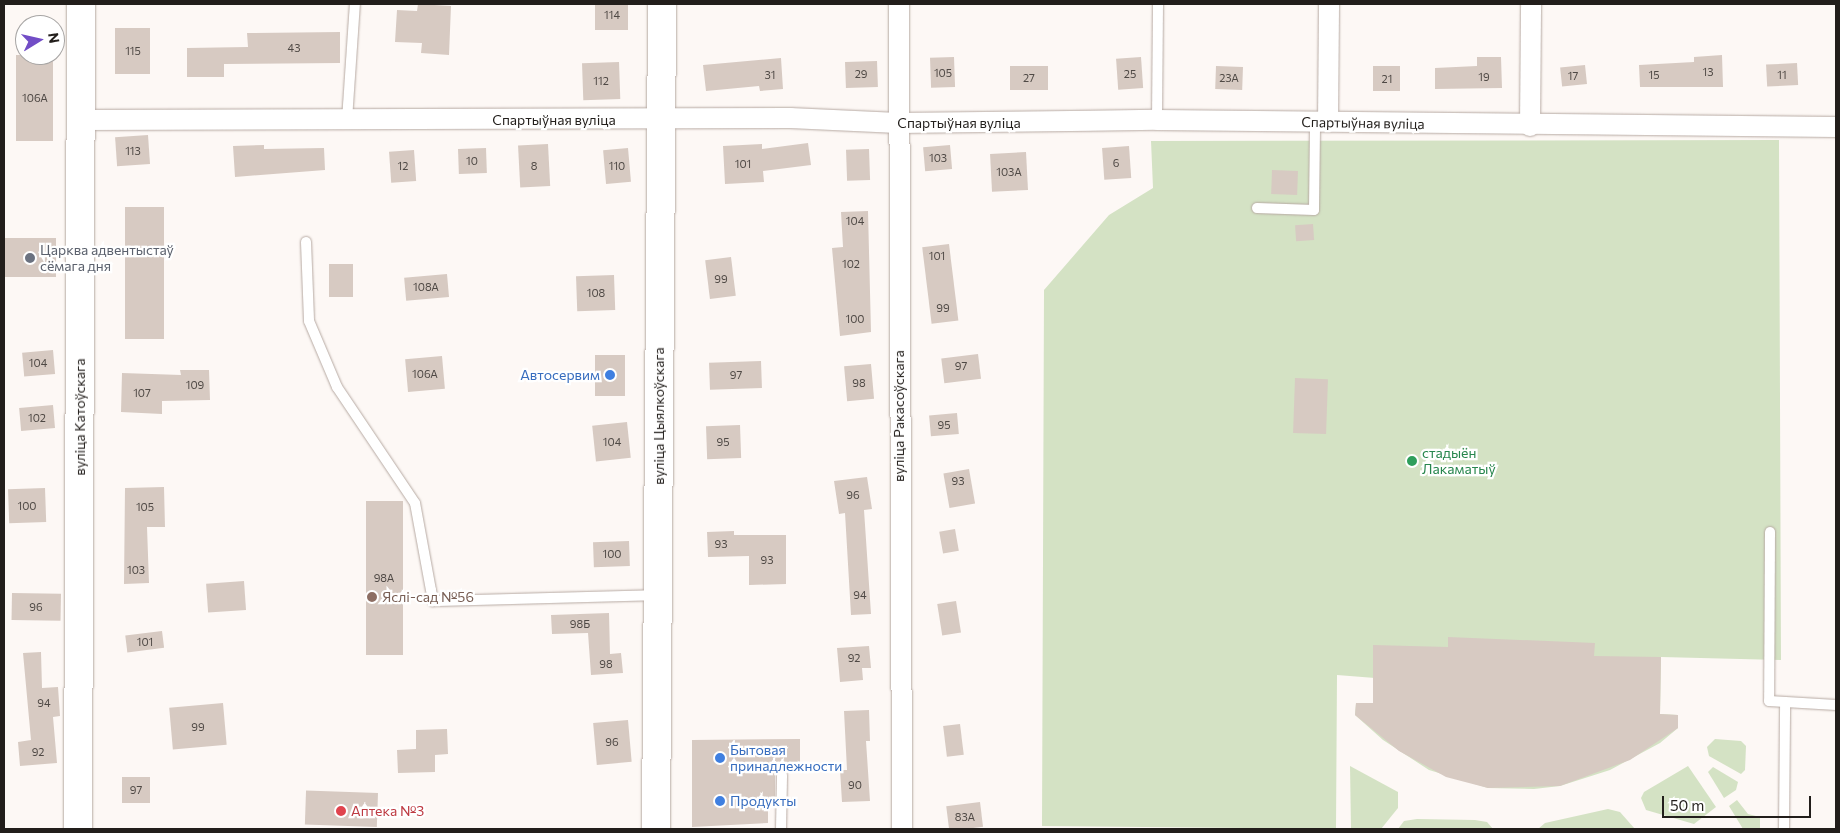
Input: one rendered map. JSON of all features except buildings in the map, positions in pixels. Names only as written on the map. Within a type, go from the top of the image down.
[{"type":"street","name":"вуліца Катоўскага","points":[[78,829],[81,4]]},
{"type":"street","name":"вуліца Цыялкоўскага","points":[[656,829],[662,4]]},
{"type":"street","name":"вуліца Ракасоўскага","points":[[899,4],[902,829]]},
{"type":"street","points":[[1321,122],[1329,4]]},
{"type":"street","points":[[1530,4],[1530,126]]},
{"type":"street","name":"Спартыўная вуліца","points":[[81,120],[661,120],[790,118],[898,123],[1157,120],[1530,126],[1836,127]]},
{"type":"lane","points":[[347,120],[355,4]]},
{"type":"lane","points":[[1157,120],[1158,4]]},
{"type":"lane","points":[[1257,208],[1314,210],[1321,122]]},
{"type":"lane","points":[[306,242],[309,320],[337,386],[415,503],[433,600],[658,595]]},
{"type":"lane","points":[[1770,532],[1768,696],[1773,704],[1836,704]]},
{"type":"lane","points":[[1784,829],[1785,704]]},
{"type":"lane","points":[[781,829],[782,775]]},
{"type":"green space","name":"стадыён Лакаматыў","points":[[1779,140],[1781,660],[1661,657],[1660,714],[1678,715],[1678,728],[1660,743],[1610,770],[1560,786],[1534,789],[1488,788],[1429,770],[1383,740],[1355,715],[1356,703],[1373,703],[1375,678],[1337,675],[1336,829],[1042,826],[1044,290],[1109,215],[1153,188],[1151,141]]},
{"type":"green space","points":[[1715,739],[1741,741],[1746,746],[1745,770],[1741,774],[1709,756],[1707,747]]},
{"type":"green space","points":[[1350,766],[1398,792],[1398,808],[1381,829],[1351,829]]},
{"type":"green space","points":[[1688,766],[1716,807],[1694,824],[1646,810],[1641,798],[1644,792]]},
{"type":"green space","points":[[1713,767],[1738,782],[1736,790],[1724,798],[1708,772]]},
{"type":"green space","points":[[1737,800],[1748,814],[1760,817],[1760,829],[1743,829],[1729,806]]},
{"type":"green space","points":[[1608,809],[1620,812],[1635,829],[1538,829],[1545,823]]},
{"type":"green space","points":[[1417,819],[1475,820],[1487,822],[1493,829],[1398,829],[1404,821]]},
{"type":"place","name":"Царква адвентыстаў сёмага дня","points":[[30,258]]},
{"type":"place","name":"Автосервим","points":[[610,375]]},
{"type":"place","name":"стадыён Лакаматыў","points":[[1412,461]]},
{"type":"place","name":"Яслі-сад №56","points":[[372,597]]},
{"type":"place","name":"Бытовая принадлежности","points":[[720,758]]},
{"type":"place","name":"Продукты","points":[[720,801]]},
{"type":"place","name":"Аптека №3","points":[[341,811]]}]
